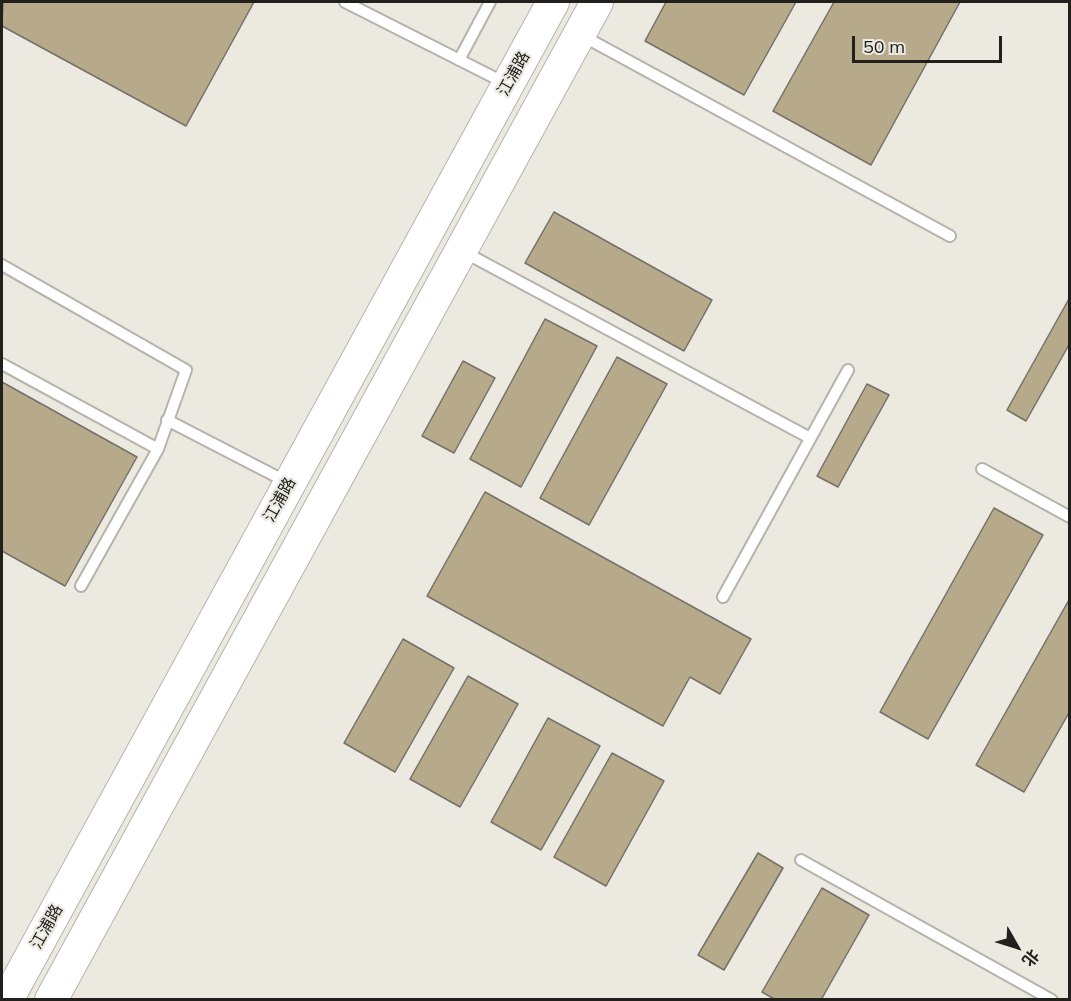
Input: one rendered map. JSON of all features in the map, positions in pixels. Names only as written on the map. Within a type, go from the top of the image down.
[{"type":"street","name":"江浦路","points":[[8,999],[554,2]]},
{"type":"street","points":[[51,999],[597,2]]},
{"type":"lane","points":[[345,2],[508,85]]},
{"type":"lane","points":[[459,60],[490,2]]},
{"type":"lane","points":[[579,33],[950,236]]},
{"type":"lane","points":[[461,250],[810,438]]},
{"type":"lane","points":[[2,265],[186,370],[158,449],[81,586]]},
{"type":"lane","points":[[2,364],[158,449]]},
{"type":"lane","points":[[723,597],[848,370]]},
{"type":"lane","points":[[167,420],[290,483]]},
{"type":"lane","points":[[982,469],[1070,517]]},
{"type":"lane","points":[[801,860],[1052,999]]},
{"type":"building","points":[[3,2],[254,2],[186,126],[2,26]]},
{"type":"building","points":[[666,2],[796,2],[744,95],[645,41]]},
{"type":"building","points":[[834,2],[960,2],[871,165],[773,111]]},
{"type":"building","points":[[554,212],[712,300],[684,351],[525,263]]},
{"type":"building","points":[[1070,297],[1070,343],[1026,421],[1007,410]]},
{"type":"building","points":[[545,319],[597,346],[521,487],[470,459]]},
{"type":"building","points":[[617,357],[667,384],[589,525],[540,498]]},
{"type":"building","points":[[463,361],[495,378],[454,453],[422,436]]},
{"type":"building","points":[[2,382],[137,457],[65,586],[2,551]]},
{"type":"building","points":[[867,384],[889,395],[838,487],[817,476]]},
{"type":"building","points":[[485,492],[751,639],[720,694],[690,677],[663,726],[427,596]]},
{"type":"building","points":[[994,508],[1043,535],[928,739],[880,712]]},
{"type":"building","points":[[1070,598],[1070,711],[1024,792],[976,765]]},
{"type":"building","points":[[403,639],[454,668],[395,772],[344,743]]},
{"type":"building","points":[[468,676],[518,704],[460,807],[410,779]]},
{"type":"building","points":[[548,718],[600,746],[541,850],[491,822]]},
{"type":"building","points":[[612,753],[664,781],[606,886],[554,857]]},
{"type":"building","points":[[758,853],[783,868],[724,970],[698,955]]},
{"type":"building","points":[[822,888],[869,915],[821,1000],[776,1000],[762,992]]}]
